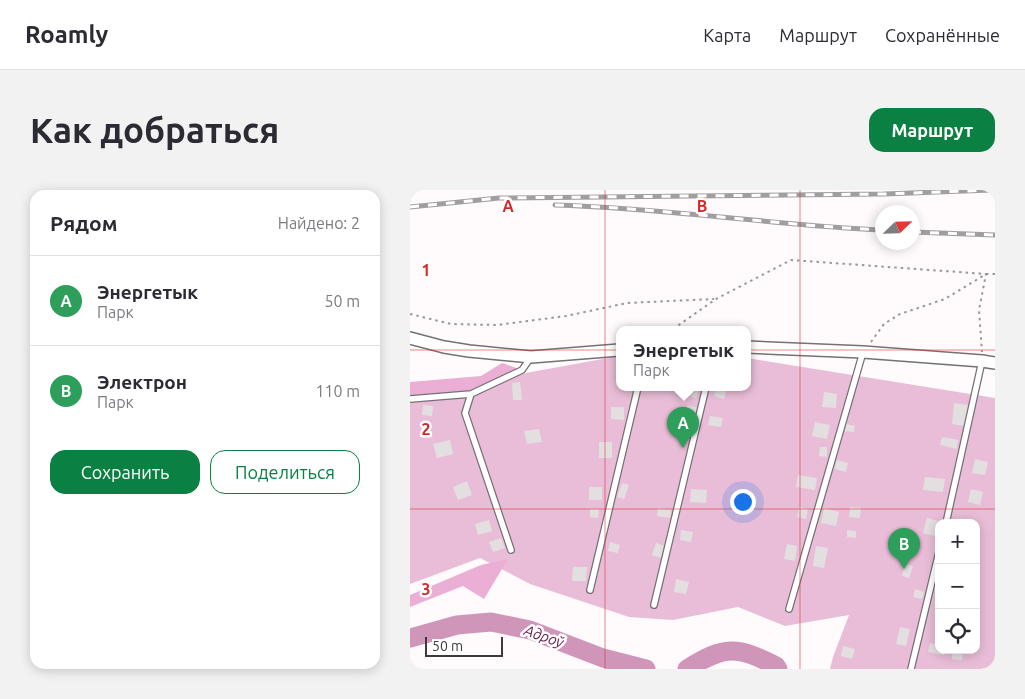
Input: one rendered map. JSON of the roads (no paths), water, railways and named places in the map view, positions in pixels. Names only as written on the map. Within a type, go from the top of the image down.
[{"type":"street","points":[[410,338],[468,351],[531,357],[616,350]]},
{"type":"street","points":[[751,347],[863,352],[995,363]]},
{"type":"lane","points":[[789,609],[863,352]]},
{"type":"lane","points":[[410,399],[471,394],[522,370],[531,357]]},
{"type":"lane","points":[[947,519],[982,361]]},
{"type":"lane","points":[[590,590],[637,391]]},
{"type":"lane","points":[[654,605],[705,391]]},
{"type":"lane","points":[[471,394],[465,413],[510,550]]},
{"type":"lane","points":[[911,669],[936,564]]},
{"type":"waterway","name":"Адроў","points":[[410,638],[457,625],[491,622],[530,630],[603,658],[646,669]]},
{"type":"waterway","name":"Адроў","points":[[687,669],[711,656],[731,651],[763,659],[778,669]]},
{"type":"railway","points":[[410,207],[499,198],[884,194],[991,190]]},
{"type":"railway","points":[[555,205],[637,209],[875,230]]},
{"type":"railway","points":[[920,232],[995,235]]},
{"type":"place","name":"Энергетык","points":[[683,448]]},
{"type":"place","name":"Электрон","points":[[904,569]]}]
